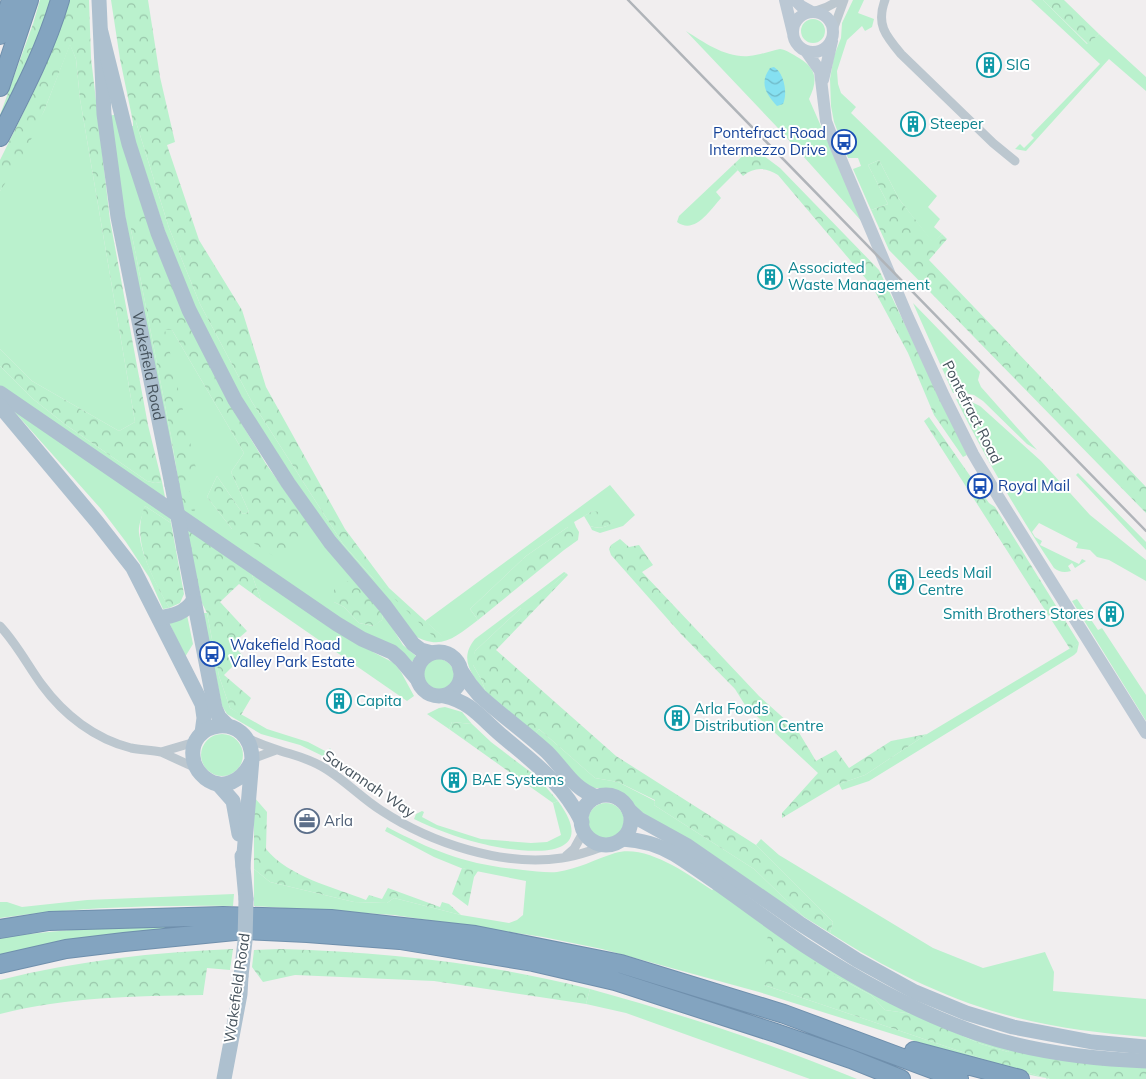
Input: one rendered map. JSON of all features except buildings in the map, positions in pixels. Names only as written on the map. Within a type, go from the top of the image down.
[{"type":"highway","points":[[0,35],[11,0]]},
{"type":"highway","points":[[0,87],[29,0]]},
{"type":"highway","points":[[0,137],[31,76],[53,23],[60,0]]},
{"type":"highway","points":[[0,929],[49,921],[223,916],[331,919],[475,936],[621,964],[936,1058],[1020,1079]]},
{"type":"highway","points":[[0,964],[66,949],[245,930],[307,932],[400,940],[533,962],[615,981],[851,1059],[901,1079]]},
{"type":"highway","points":[[784,1014],[959,1079]]},
{"type":"highway","points":[[776,1034],[883,1079]]},
{"type":"main road","name":"Wakefield Road","points":[[99,0],[104,114],[118,218],[215,708],[219,717],[226,725],[238,729],[247,738],[252,749],[243,866]]},
{"type":"main road","points":[[785,0],[798,45],[806,50],[819,51],[830,43],[833,34],[832,24],[824,15],[812,12],[795,0]]},
{"type":"main road","points":[[793,33],[796,21],[800,16],[812,12]]},
{"type":"main road","points":[[101,32],[129,144],[158,233],[189,310],[235,400],[288,483],[330,542],[385,606],[413,644],[421,650],[432,653]]},
{"type":"main road","name":"Pontefract Road","points":[[822,83],[833,34]]},
{"type":"main road","name":"Pontefract Road","points":[[806,50],[817,65],[822,83],[826,121],[834,145],[944,396],[999,498],[1146,733]]},
{"type":"main road","points":[[0,392],[337,624],[362,639],[392,652],[400,658],[424,691],[430,695],[456,699],[471,707],[540,767],[564,792],[573,804],[589,838],[596,843],[637,840],[652,843],[674,854],[807,946],[861,980],[918,1010],[978,1034],[1025,1046],[1092,1057],[1146,1061]]},
{"type":"main road","points":[[0,406],[133,568],[202,704],[204,718],[193,755],[196,768]]},
{"type":"main road","points":[[159,618],[179,614],[188,609],[194,601]]},
{"type":"main road","points":[[417,679],[416,670],[424,657],[438,652],[451,656],[479,695],[547,752],[581,790],[597,797],[612,796],[619,799],[649,826],[686,845],[849,955],[916,992],[966,1013],[1013,1027],[1092,1042],[1146,1047]]},
{"type":"main road","points":[[444,696],[456,689],[459,683],[460,669]]},
{"type":"main road","points":[[198,737],[209,728],[226,725]]},
{"type":"main road","points":[[218,784],[229,783],[239,779],[247,771],[251,760]]},
{"type":"main road","name":"Wakefield Road","points":[[196,768],[207,780],[218,784],[233,802],[246,898],[245,941],[240,994],[224,1079]]},
{"type":"main road","points":[[583,826],[583,812],[588,803],[597,797]]},
{"type":"main road","points":[[616,842],[630,829],[629,810]]},
{"type":"street","points":[[812,12],[842,0]]},
{"type":"street","points":[[833,34],[842,0]]},
{"type":"street","points":[[885,0],[880,14],[882,28],[890,41],[993,143],[1015,161]]},
{"type":"street","points":[[0,626],[42,686],[65,711],[96,735],[131,748],[161,752],[196,768]]},
{"type":"street","points":[[161,752],[198,737]]},
{"type":"street","name":"Savannah Way","points":[[247,738],[276,750],[301,756],[322,766],[392,818],[458,848],[490,856],[546,860],[564,858],[616,842]]},
{"type":"street","points":[[251,760],[276,750]]},
{"type":"street","points":[[564,858],[574,850],[583,826]]},
{"type":"green space","points":[[40,0],[55,0],[0,129],[0,115]]},
{"type":"green space","points":[[69,0],[89,0],[91,58],[110,220],[148,425],[162,482],[147,481],[66,425],[33,399],[0,366],[0,349],[32,381],[119,431],[135,422],[80,99],[76,59],[70,45],[24,155],[0,191],[0,160],[40,79]]},
{"type":"green space","points":[[111,0],[148,0],[160,77],[175,142],[167,145],[199,240],[242,310],[266,387],[345,529],[389,588],[443,637],[437,640],[372,577],[343,544],[252,402],[200,304],[169,228],[136,122],[133,122],[120,59]]},
{"type":"green space","points":[[853,0],[864,0],[858,13],[874,19],[872,27],[865,31],[862,26],[847,40],[837,71],[838,84],[841,93],[856,107],[851,113],[937,196],[928,207],[940,219],[934,227],[942,234],[933,243],[899,199],[879,160],[868,165],[888,204],[871,210],[853,169],[861,166],[858,158],[848,158],[834,122],[831,106],[830,79],[834,56],[841,38],[842,23]]},
{"type":"green space","points":[[1031,0],[1043,0],[1087,44],[1099,34],[1146,77],[1146,91],[1109,59],[1026,151],[1015,149],[1020,144],[1024,148],[1034,138],[1031,135],[1100,64]]},
{"type":"green space","points":[[1043,0],[1064,0],[1099,34],[1088,44]]},
{"type":"green space","points":[[813,19],[822,22],[825,31],[822,40],[813,43],[804,40],[801,31],[804,22]]},
{"type":"green space","points":[[686,31],[716,49],[732,55],[757,55],[780,49],[792,54],[809,66],[815,81],[809,99],[864,224],[777,127]]},
{"type":"green space","points":[[70,44],[76,59],[80,99],[135,422],[119,431],[32,381],[0,349],[0,191],[44,111]]},
{"type":"green space","points":[[117,114],[145,216],[131,230],[171,436],[178,484],[134,272],[109,116]]},
{"type":"green space","points":[[133,122],[136,122],[169,228],[200,304],[252,402],[343,544],[372,577],[443,637],[425,621],[610,485],[635,515],[623,526],[600,533],[592,530],[590,526],[602,527],[613,522],[593,511],[574,522],[576,527],[568,527],[526,556],[470,609],[478,620],[463,631],[441,642],[423,640],[413,635],[348,557],[252,420],[183,285],[130,126],[133,126]]},
{"type":"green space","points":[[750,149],[760,153],[780,168],[879,270],[967,455],[963,457],[934,415],[908,353],[872,286],[778,175],[765,169],[760,169],[751,171],[743,176],[733,165]]},
{"type":"green space","points":[[879,160],[899,199],[933,242],[942,234],[947,239],[929,260],[1146,487],[1146,513],[889,250],[871,210],[888,204],[868,165]]},
{"type":"green space","points":[[733,165],[738,170],[716,192],[721,198],[707,214],[696,223],[690,225],[677,222],[679,216]]},
{"type":"green space","points":[[132,214],[145,216],[225,396],[266,464],[311,527],[281,561],[232,529],[207,497],[217,476],[243,514],[249,512],[231,472],[244,453],[172,330],[165,330],[197,473],[188,490],[199,501],[194,512],[182,504],[171,436],[131,230]]},
{"type":"green space","points":[[913,303],[980,372],[978,380],[981,387],[1037,450],[1027,444],[983,401],[974,395],[953,393]]},
{"type":"green space","points":[[164,330],[172,330],[244,453],[231,472],[249,512],[243,514],[217,476],[207,497],[232,529],[311,527],[353,578],[334,602],[344,607],[359,623],[373,626],[382,620],[383,613],[403,645],[416,656],[412,662],[355,630],[184,515],[182,504],[188,490]]},
{"type":"green space","points":[[0,366],[33,399],[66,425],[147,481],[162,482],[166,502],[0,387]]},
{"type":"green space","points":[[963,398],[980,406],[1041,461],[1090,515],[1146,560],[1146,581],[1109,560],[1097,557],[1090,550],[1076,548],[1078,543],[1039,523],[1032,532],[1035,537],[1042,541],[1040,545],[1079,564],[1082,559],[1086,561],[1075,568],[1072,563],[1068,566],[1071,571],[1068,572],[1062,572],[1054,568],[990,464],[956,399]]},
{"type":"green space","points":[[12,409],[170,516],[171,523],[145,506],[139,530],[143,552],[169,608],[163,609],[149,577],[101,509]]},
{"type":"green space","points":[[929,417],[989,503],[995,507],[1079,643],[1070,649],[924,421]]},
{"type":"green space","points":[[1078,473],[1146,542],[1146,550],[1076,475]]},
{"type":"green space","points":[[145,506],[171,523],[184,594],[180,603],[169,608],[150,572],[145,558],[140,532]]},
{"type":"green space","points":[[593,511],[606,513],[614,522],[602,527],[590,526],[584,516]]},
{"type":"green space","points":[[186,527],[251,572],[261,600],[239,584],[220,602],[247,631],[232,644],[243,656],[224,675],[251,698],[241,715],[230,708],[219,676],[207,613],[202,603]]},
{"type":"green space","points":[[568,527],[576,527],[579,532],[578,540],[478,620],[470,609],[526,556]]},
{"type":"green space","points":[[620,539],[629,547],[639,545],[653,565],[642,572],[759,696],[798,731],[816,761],[836,750],[849,768],[891,741],[927,734],[865,775],[839,784],[782,818],[782,813],[818,773],[745,705],[735,689],[680,633],[611,555],[609,549],[611,545]]},
{"type":"green space","points":[[251,572],[374,649],[373,652],[394,663],[414,696],[407,701],[261,600]]},
{"type":"green space","points":[[564,572],[566,573],[526,609],[521,608],[475,651],[473,665],[487,695],[473,675],[467,661],[467,654],[475,639]]},
{"type":"green space","points":[[566,573],[568,575],[496,650],[616,756],[756,845],[833,922],[830,933],[804,917],[754,869],[654,805],[655,800],[618,782],[595,778],[539,729],[535,734],[487,695],[473,665],[475,651],[521,608],[526,608]]},
{"type":"green space","points":[[353,578],[383,613],[382,620],[374,626],[359,623],[344,607],[334,602],[334,589]]},
{"type":"green space","points":[[1077,599],[1098,630],[1102,628],[1146,695],[1146,721],[1072,601]]},
{"type":"green space","points":[[203,613],[207,613],[219,676],[230,708],[267,729],[308,742],[327,752],[330,748],[333,753],[329,759],[300,745],[261,734],[227,714],[222,706]]},
{"type":"green space","points":[[187,615],[193,644],[185,657],[168,620]]},
{"type":"green space","points":[[1079,643],[1077,652],[1074,655],[869,781],[842,790],[839,784],[865,775],[927,734]]},
{"type":"green space","points":[[438,659],[444,660],[449,664],[453,669],[453,681],[449,686],[444,690],[438,691],[432,690],[427,686],[423,681],[422,675],[423,669],[427,664],[432,660]]},
{"type":"green space","points":[[445,707],[462,712],[472,724],[452,722],[449,729],[427,714]]},
{"type":"green space","points":[[452,722],[472,724],[491,742],[537,777],[558,801],[553,803],[449,729]]},
{"type":"green space","points":[[539,729],[595,778],[618,782],[655,801],[654,805],[754,869],[804,917],[666,829],[636,808],[620,792],[609,788],[590,788],[584,785],[535,734]]},
{"type":"green space","points":[[226,734],[234,737],[240,743],[243,755],[240,767],[234,773],[218,776],[210,773],[204,767],[201,751],[204,743],[210,737]]},
{"type":"green space","points":[[254,797],[267,812],[266,849],[276,859],[299,874],[366,900],[369,895],[382,899],[388,888],[440,907],[442,902],[449,904],[461,915],[394,898],[387,903],[354,902],[270,882],[254,869]]},
{"type":"green space","points":[[558,801],[570,822],[571,836],[563,845],[550,850],[532,851],[479,843],[414,819],[416,814],[422,811],[424,812],[422,817],[437,825],[481,839],[531,843],[547,842],[561,835],[553,803]]},
{"type":"green space","points":[[606,803],[613,804],[619,808],[623,814],[623,828],[619,834],[613,838],[606,839],[599,838],[593,834],[589,828],[588,821],[589,814],[593,808],[599,804]]},
{"type":"green space","points":[[387,827],[421,844],[452,856],[503,868],[557,872],[565,871],[615,853],[627,851],[653,857],[679,869],[712,890],[715,888],[805,951],[1011,1046],[1008,1052],[981,1044],[913,1014],[885,1010],[871,995],[837,977],[764,985],[998,1064],[1050,1079],[1007,1070],[759,992],[602,949],[543,937],[394,915],[254,906],[254,869],[270,882],[354,902],[387,903],[394,898],[461,915],[509,923],[523,915],[526,881],[461,868],[434,857],[385,831]]},
{"type":"green space","points":[[761,839],[779,855],[933,948],[983,968],[1045,952],[1054,972],[1053,991],[1146,999],[1146,1037],[1074,1029],[1038,1023],[1003,1014],[935,990],[892,969],[830,933],[833,922],[756,845]]},
{"type":"green space","points":[[462,868],[478,871],[474,877],[468,906],[452,894]]},
{"type":"green space","points":[[234,894],[233,906],[116,908],[58,911],[0,918],[0,902],[7,902],[22,907],[87,900]]},
{"type":"green space","points":[[216,925],[0,959],[0,938],[81,929]]},
{"type":"green space","points":[[768,931],[837,977],[871,995],[885,1010],[913,1014],[981,1044],[1008,1052],[1011,1046],[1146,1067],[1146,1079],[1050,1079],[998,1064],[764,985]]},
{"type":"green space","points":[[233,949],[230,970],[207,968],[203,995],[101,998],[50,1004],[0,1014],[0,980],[116,958],[174,952]]},
{"type":"green space","points":[[281,949],[359,953],[436,960],[514,972],[590,989],[586,1004],[434,981],[295,975],[263,982],[252,967],[254,950]]},
{"type":"green space","points":[[590,989],[725,1030],[857,1079],[810,1079],[626,1013],[586,1004]]},
{"type":"water","points":[[774,67],[783,78],[785,89],[783,104],[777,106],[767,93],[764,83],[770,68]]},
{"type":"railway","points":[[628,0],[1146,531]]},
{"type":"place","name":"SIG","points":[[989,65]]},
{"type":"place","name":"Steeper","points":[[913,124]]},
{"type":"place","name":"Pontefract Road Intermezzo Drive","points":[[844,142]]},
{"type":"place","name":"Associated Waste Management","points":[[770,277]]},
{"type":"place","name":"Royal Mail","points":[[980,486]]},
{"type":"place","name":"Leeds Mail Centre","points":[[901,582]]},
{"type":"place","name":"Smith Brothers Stores","points":[[1111,614]]},
{"type":"place","name":"Wakefield Road Valley Park Estate","points":[[212,654]]},
{"type":"place","name":"Capita","points":[[339,701]]},
{"type":"place","name":"Arla Foods Distribution Centre","points":[[677,718]]},
{"type":"place","name":"BAE Systems","points":[[454,780]]},
{"type":"place","name":"Arla","points":[[307,821]]}]
